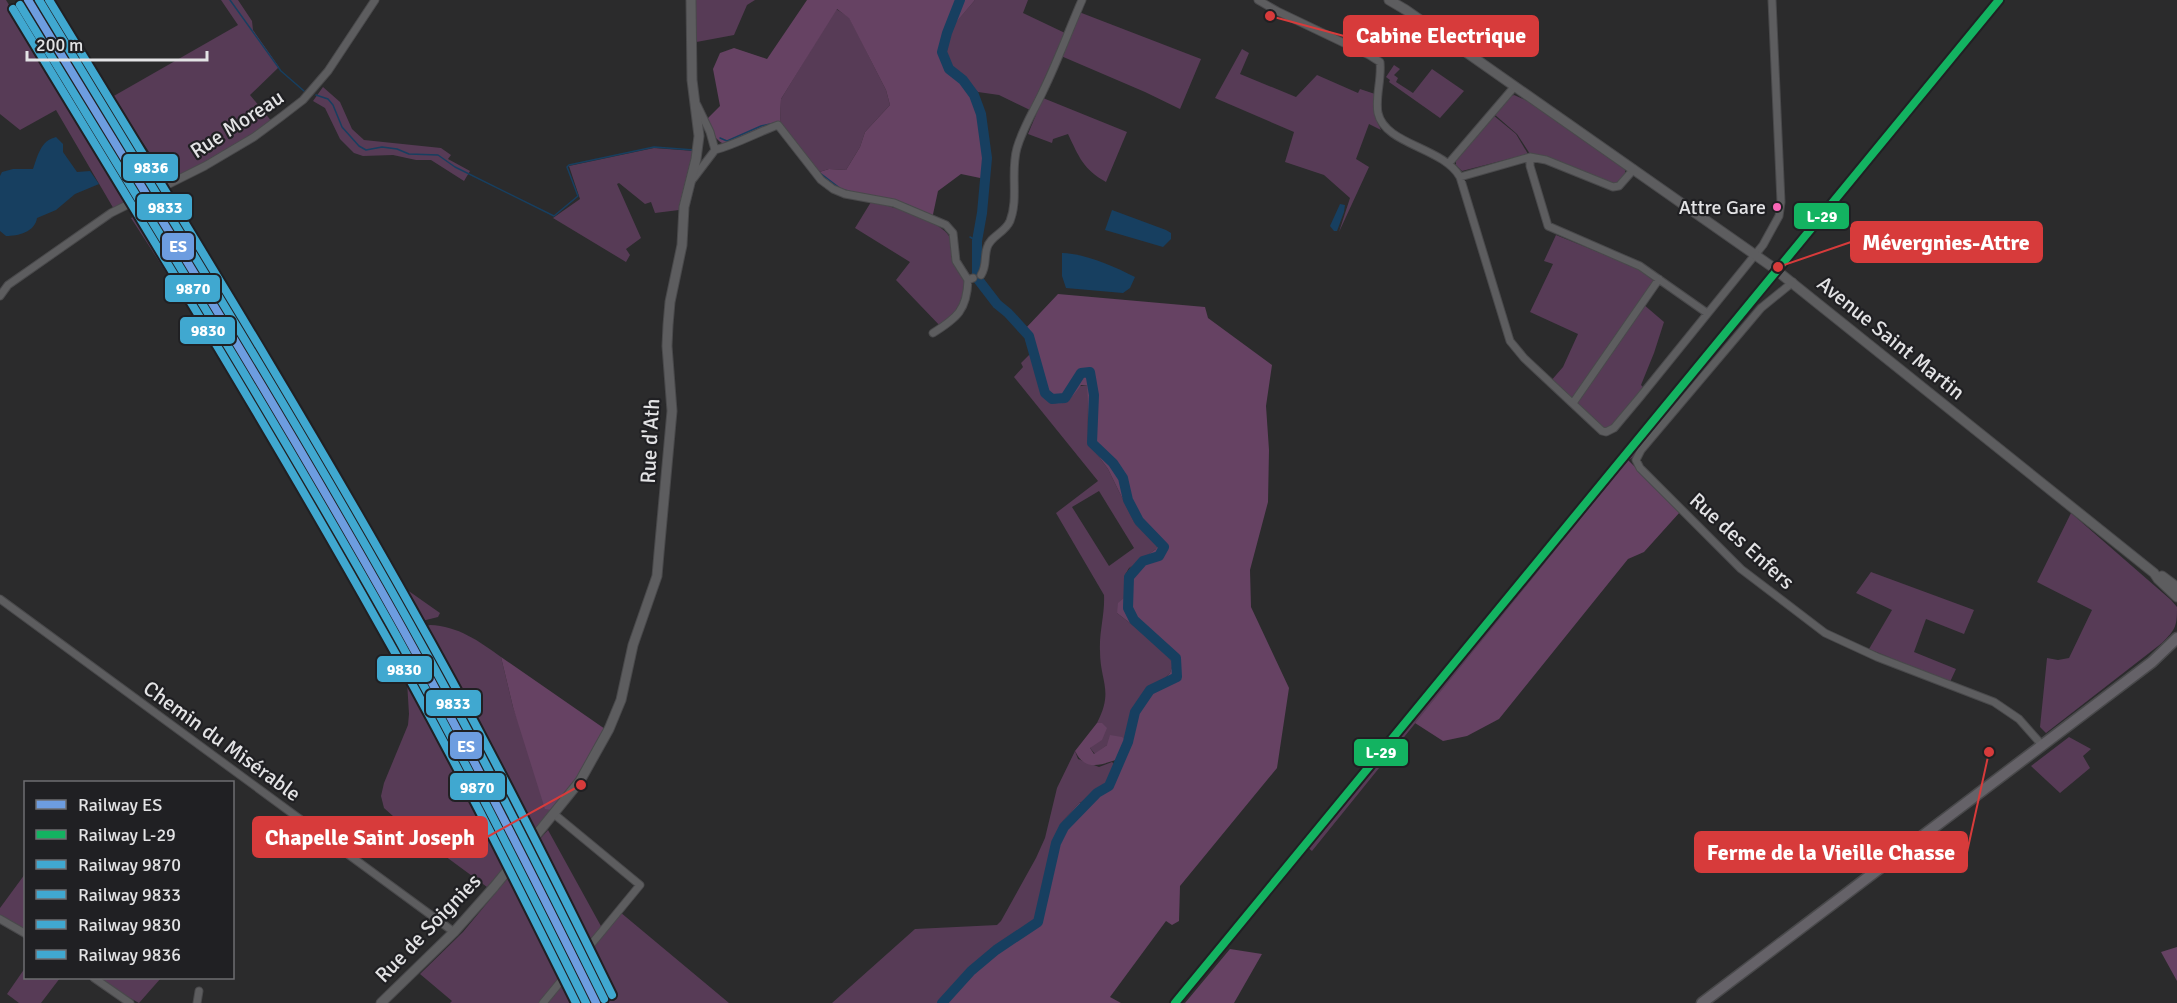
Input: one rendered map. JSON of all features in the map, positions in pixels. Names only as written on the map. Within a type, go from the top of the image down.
[{"type":"main road","points":[[1702,1003],[2152,662],[2177,638]]},
{"type":"main road","points":[[2152,662],[2177,648]]},
{"type":"street","name":"Rue Moreau","points":[[0,296],[8,285],[111,213],[228,153],[254,137],[303,100],[328,71],[375,0]]},
{"type":"street","name":"Rue d'Ath","points":[[621,700],[633,645],[657,576],[672,411],[667,346],[670,303],[682,245],[684,207],[699,136],[692,80],[691,0]]},
{"type":"street","points":[[981,275],[984,270],[987,247],[992,239],[1002,233],[1009,223],[1013,210],[1013,174],[1017,147],[1082,0]]},
{"type":"street","points":[[1258,0],[1277,12],[1380,62],[1378,114],[1383,124],[1393,133],[1449,163],[1460,177],[1510,341],[1524,358],[1602,431],[1606,432],[1614,428],[1634,404],[1755,254],[1774,226],[1781,202],[1772,0]]},
{"type":"street","name":"Avenue Saint Martin","points":[[1389,0],[1793,282],[2154,573],[2177,597]]},
{"type":"street","points":[[1449,163],[1515,86]]},
{"type":"street","name":"Rue d'Ath","points":[[691,181],[715,150],[710,132],[696,103]]},
{"type":"street","points":[[715,150],[732,146],[755,133],[777,125],[822,180],[833,189],[844,194],[894,203],[946,225],[953,233],[959,270],[971,279],[964,307],[950,322],[933,333]]},
{"type":"street","points":[[1460,177],[1530,158],[1545,160],[1613,187],[1619,186],[1634,169]]},
{"type":"street","points":[[1530,158],[1530,166],[1548,226],[1640,266],[1707,313]]},
{"type":"street","points":[[1573,403],[1659,279]]},
{"type":"street","name":"Rue des Enfers","points":[[1793,282],[1761,308],[1641,450],[1636,460],[1640,468],[1741,569],[1825,633],[1877,657],[1994,702],[2019,719],[2042,746]]},
{"type":"street","name":"Avenue Saint Martin","points":[[2154,573],[2161,575],[2177,587]]},
{"type":"street","name":"Chemin du Misérable","points":[[0,599],[454,932]]},
{"type":"street","name":"Rue de Soignies","points":[[381,1003],[454,932],[554,814],[580,781],[609,729],[621,700]]},
{"type":"street","points":[[543,1003],[640,885],[554,814]]},
{"type":"street","points":[[0,919],[24,933]]},
{"type":"street","points":[[95,979],[130,1003]]},
{"type":"street","points":[[196,1003],[199,992]]},
{"type":"shaded area","points":[[0,0],[6,0],[132,203],[115,211],[56,110],[20,130],[0,114]]},
{"type":"shaded area","points":[[221,0],[238,0],[252,21],[253,30],[279,67],[250,95],[273,123],[205,166],[168,180],[112,97],[238,25]]},
{"type":"shaded area","points":[[691,0],[755,0],[747,5],[734,35],[691,43]]},
{"type":"shaded area","points":[[807,0],[975,0],[947,33],[942,52],[949,67],[967,86],[977,102],[983,123],[985,179],[961,174],[938,191],[932,219],[909,209],[845,194],[816,173],[829,169],[846,170],[860,147],[865,132],[890,105],[886,90],[849,18],[837,9],[781,99],[780,123],[727,145],[716,138],[707,119],[720,106],[713,69],[720,53],[734,48],[767,59]]},
{"type":"shaded area","points":[[975,0],[1028,0],[1023,13],[1065,33],[1030,110],[999,95],[978,92],[950,67],[943,52],[956,22]]},
{"type":"shaded area","points":[[836,9],[849,17],[886,90],[890,105],[865,132],[860,147],[846,170],[829,169],[819,172],[780,123],[781,99]]},
{"type":"shaded area","points":[[1079,12],[1201,59],[1180,109],[1061,56]]},
{"type":"shaded area","points":[[1242,49],[1249,53],[1240,74],[1296,97],[1317,75],[1358,93],[1360,89],[1375,94],[1375,117],[1381,130],[1369,124],[1356,159],[1369,167],[1339,232],[1350,198],[1324,175],[1285,162],[1294,132],[1215,98]]},
{"type":"shaded area","points":[[1394,65],[1400,69],[1394,75],[1398,78],[1396,82],[1413,93],[1432,69],[1464,91],[1440,118],[1389,82],[1390,80],[1386,77]]},
{"type":"shaded area","points":[[323,87],[340,102],[352,129],[364,140],[441,148],[451,155],[448,159],[470,171],[464,181],[431,160],[416,160],[393,155],[363,156],[354,153],[340,139],[325,108],[313,101]]},
{"type":"shaded area","points":[[1514,95],[1532,103],[1625,169],[1623,178],[1615,184],[1530,154],[1517,134],[1494,114],[1509,97]]},
{"type":"shaded area","points":[[1043,98],[1127,132],[1106,182],[1087,167],[1068,134],[1053,139],[1052,143],[1028,134]]},
{"type":"shaded area","points":[[1493,115],[1516,134],[1528,154],[1462,171],[1456,165],[1456,159]]},
{"type":"shaded area","points":[[654,148],[694,151],[679,210],[655,213],[651,202],[645,204],[619,183],[617,184],[641,238],[626,249],[630,255],[626,262],[553,218],[580,199],[569,166]]},
{"type":"shaded area","points":[[177,199],[187,221],[386,571],[393,580],[440,613],[438,617],[418,622],[404,598],[396,602],[162,209]]},
{"type":"shaded area","points":[[871,202],[928,220],[939,226],[951,240],[953,262],[967,283],[965,309],[943,329],[896,280],[910,262],[855,228]]},
{"type":"shaded area","points":[[145,211],[365,581],[512,858],[487,887],[403,825],[384,808],[381,796],[384,783],[408,725],[409,714],[406,665],[396,640],[206,334],[131,218]]},
{"type":"shaded area","points":[[1556,235],[1640,269],[1656,283],[1643,304],[1664,322],[1641,385],[1646,390],[1606,432],[1550,382],[1563,367],[1578,334],[1530,312],[1553,264],[1544,261]]},
{"type":"shaded area","points":[[1058,294],[1205,307],[1208,318],[1272,365],[1266,406],[1269,450],[1268,502],[1250,570],[1251,607],[1289,688],[1277,768],[1180,886],[1179,921],[1172,925],[1166,921],[1110,997],[1121,1003],[942,1003],[971,970],[1038,922],[1050,866],[1063,821],[1079,803],[1095,796],[1107,787],[1123,758],[1091,765],[1085,763],[1075,751],[1097,723],[1102,723],[1107,728],[1102,740],[1090,748],[1094,754],[1107,745],[1110,735],[1122,737],[1130,744],[1135,714],[1170,673],[1173,664],[1162,648],[1117,613],[1118,603],[1124,598],[1128,572],[1135,563],[1156,549],[1157,545],[1134,522],[1108,469],[1088,442],[1087,385],[1081,385],[1073,396],[1059,404],[1048,399],[1043,392],[1029,335],[1025,329]]},
{"type":"shaded area","points":[[1029,335],[1043,392],[1087,385],[1088,442],[1108,469],[1134,522],[1157,545],[1156,549],[1129,568],[1125,575],[1124,598],[1117,613],[1162,648],[1173,664],[1170,673],[1152,693],[1130,745],[1107,745],[1095,754],[1090,748],[1102,723],[1097,723],[1105,702],[1100,651],[1104,595],[1056,513],[1098,481],[1014,377],[1023,367],[1021,363],[1030,354],[1025,339]],"holes":[[[1099,491],[1134,548],[1109,566],[1072,507]]]},
{"type":"shaded area","points":[[1636,447],[1638,449],[1632,458],[1628,460],[1312,851],[1307,847]]},
{"type":"shaded area","points":[[1628,460],[1680,512],[1644,552],[1628,559],[1499,719],[1467,736],[1443,741],[1415,723]]},
{"type":"shaded area","points":[[2071,513],[2171,600],[2177,607],[2177,619],[2175,627],[2162,643],[2046,733],[2040,727],[2047,658],[2058,660],[2069,658],[2092,610],[2037,582]]},
{"type":"shaded area","points":[[1871,572],[1974,610],[1964,634],[1926,619],[1914,652],[1956,669],[1950,682],[1869,649],[1892,610],[1856,593]]},
{"type":"shaded area","points":[[430,625],[459,631],[501,657],[513,707],[552,810],[524,841],[508,805],[417,643],[427,637],[422,628]]},
{"type":"shaded area","points":[[501,657],[605,729],[577,780],[552,810],[545,809],[513,707]]},
{"type":"shaded area","points":[[2069,737],[2091,749],[2083,756],[2090,768],[2060,793],[2031,766]]},
{"type":"shaded area","points":[[1075,751],[1078,759],[1099,767],[1112,762],[1115,765],[1108,784],[1079,803],[1063,821],[1046,873],[1037,921],[995,949],[970,970],[940,1003],[832,1003],[915,929],[997,925],[1001,921],[1045,838],[1057,788]]},
{"type":"shaded area","points":[[548,830],[602,928],[580,954],[529,851]]},
{"type":"shaded area","points":[[517,867],[569,969],[540,1003],[450,1003],[452,1001],[420,974],[463,932]]},
{"type":"shaded area","points":[[24,875],[24,933],[0,919],[0,908]]},
{"type":"shaded area","points":[[620,912],[729,1003],[604,1003],[582,958]]},
{"type":"shaded area","points":[[2177,947],[2177,981],[2161,952]]},
{"type":"shaded area","points":[[1230,949],[1262,954],[1234,1003],[1185,1003]]},
{"type":"shaded area","points":[[24,969],[24,979],[59,979],[41,1003],[19,1003],[7,994]]},
{"type":"shaded area","points":[[570,973],[585,1003],[545,1003]]},
{"type":"shaded area","points":[[96,979],[160,979],[139,1003]]},
{"type":"water","points":[[56,137],[63,144],[63,152],[77,172],[90,171],[99,184],[75,194],[56,210],[37,218],[36,223],[29,230],[6,236],[0,231],[0,176],[2,172],[13,169],[33,169],[43,145]]},
{"type":"water","points":[[1340,204],[1345,205],[1344,212],[1337,231],[1334,231],[1330,226]]},
{"type":"water","points":[[1112,210],[1166,230],[1171,233],[1171,239],[1163,247],[1105,230]]},
{"type":"water","points":[[1062,253],[1090,258],[1135,277],[1130,288],[1123,293],[1066,288],[1062,276]]},
{"type":"waterway","points":[[230,0],[281,71],[304,91]]},
{"type":"waterway","points":[[942,1003],[971,971],[996,950],[1038,922],[1056,843],[1064,827],[1097,793],[1109,786],[1128,742],[1135,712],[1150,690],[1177,677],[1176,658],[1134,620],[1128,608],[1129,577],[1143,561],[1159,556],[1164,547],[1139,521],[1128,500],[1123,478],[1113,463],[1092,443],[1094,395],[1090,372],[1081,373],[1065,398],[1052,399],[1045,393],[1029,336],[997,304],[977,278],[977,241],[987,158],[981,114],[974,95],[963,80],[949,69],[942,52],[960,0]]},
{"type":"waterway","points":[[316,95],[328,99],[342,127],[359,146],[366,150],[382,147],[397,149],[409,154],[438,155],[455,167],[554,216],[578,196],[567,167],[569,165],[654,147],[694,150]]},
{"type":"waterway","points":[[720,138],[727,141],[761,126],[775,123]]},
{"type":"waterway","points":[[820,173],[841,189],[851,192]]},
{"type":"waterway","points":[[905,204],[939,219]]},
{"type":"waterway","points":[[970,237],[977,241]]},
{"type":"rail line","name":"ES","points":[[28,0],[261,384],[352,539],[499,809],[596,1003]]},
{"type":"rail line","name":"9833","points":[[39,0],[238,328],[383,576],[497,786],[604,999]]},
{"type":"rail line","name":"9836","points":[[49,0],[278,378],[411,607],[464,703],[612,995]]},
{"type":"rail line","name":"L-29","points":[[1175,1003],[1999,0]]},
{"type":"rail line","name":"9870","points":[[20,5],[254,390],[390,624],[490,812],[586,1003]]},
{"type":"rail line","name":"9830","points":[[13,9],[153,239],[336,548],[456,766],[576,1003]]},
{"type":"place","name":"Cabine Electrique","points":[[1270,16]]},
{"type":"place","name":"Attre Gare","points":[[1777,207]]},
{"type":"place","name":"Mévergnies-Attre","points":[[1778,267]]},
{"type":"place","name":"Ferme de la Vieille Chasse","points":[[1989,752]]},
{"type":"place","name":"Chapelle Saint Joseph","points":[[581,785]]}]
